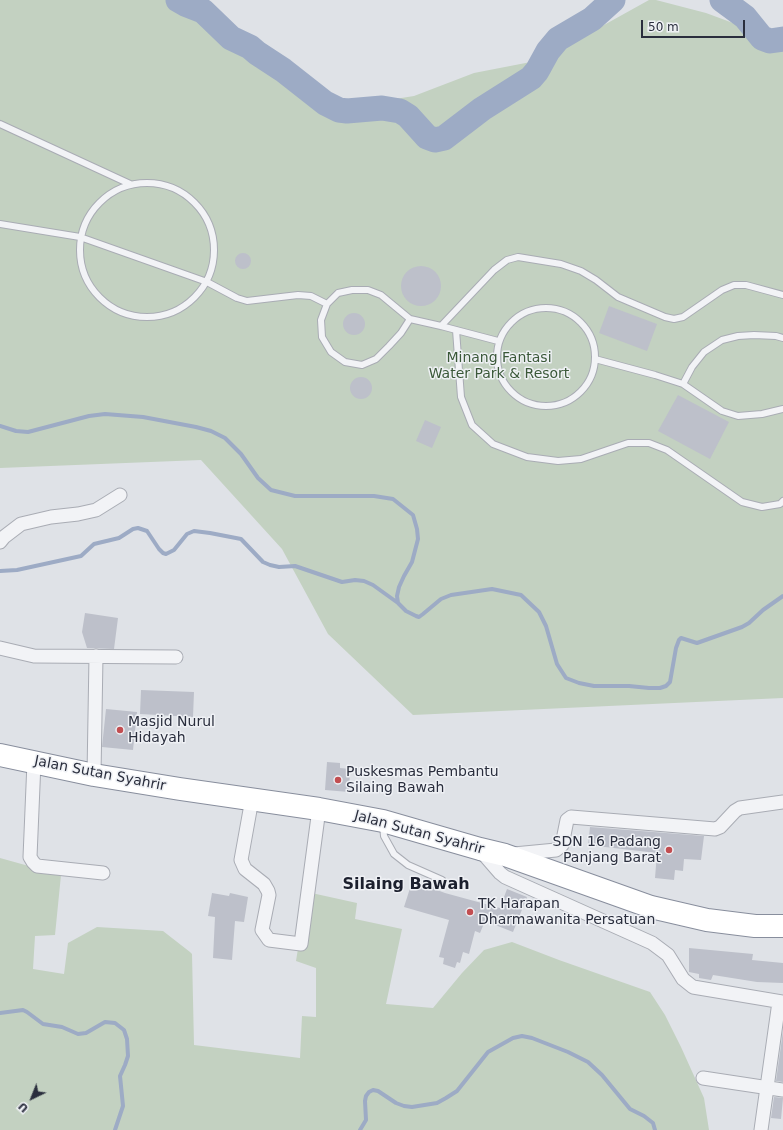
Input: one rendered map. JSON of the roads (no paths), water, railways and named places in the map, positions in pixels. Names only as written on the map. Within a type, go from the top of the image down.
[{"type":"highway","name":"Jalan Sutan Syahrir","points":[[0,755],[94,775],[319,809],[383,821],[505,855],[652,906],[707,920],[755,926],[783,926]]},
{"type":"street","points":[[0,542],[4,536],[21,524],[51,517],[96,510],[120,495]]},
{"type":"street","points":[[0,648],[34,656],[176,657]]},
{"type":"street","points":[[94,775],[96,656]]},
{"type":"street","points":[[34,762],[30,857],[32,862],[37,866],[102,874]]},
{"type":"street","points":[[252,799],[241,860],[245,869],[264,884],[268,891],[269,895],[262,930],[269,940],[301,944],[319,809]]},
{"type":"street","points":[[505,855],[556,850],[562,845],[567,820],[572,817],[715,829],[720,827],[735,811],[740,808],[783,802]]},
{"type":"street","points":[[480,849],[505,877],[652,943],[668,955],[683,979],[693,987],[781,1002],[761,1130]]},
{"type":"street","points":[[703,1078],[783,1090]]},
{"type":"lane","points":[[0,124],[130,184]]},
{"type":"lane","points":[[156,183],[180,191],[200,208],[212,231],[214,257],[207,282],[192,300],[172,313],[148,317],[125,314],[104,302],[88,284],[80,261],[80,237],[89,214],[107,195],[130,184],[156,183]]},
{"type":"lane","points":[[0,224],[80,237],[207,282],[237,298],[247,301],[298,294],[311,296],[327,304]]},
{"type":"lane","points":[[441,326],[494,270],[507,260],[518,257],[561,264],[581,271],[596,280],[618,297],[664,317],[674,319],[683,317],[722,290],[734,285],[746,285],[783,295]]},
{"type":"lane","points":[[410,319],[401,333],[376,359],[362,366],[345,362],[331,352],[322,337],[321,320],[327,304],[338,293],[352,290],[368,290],[381,295],[410,319],[498,341]]},
{"type":"lane","points":[[544,307],[564,310],[581,321],[592,339],[595,359],[592,375],[583,390],[570,400],[554,406],[537,405],[521,400],[508,389],[499,375],[496,358],[498,341],[508,324],[524,311],[544,307]]},
{"type":"lane","points":[[456,330],[461,397],[472,425],[492,444],[526,457],[558,461],[581,459],[628,443],[649,443],[667,450],[742,502],[762,507],[780,504],[783,501]]},
{"type":"lane","points":[[683,384],[692,366],[704,352],[722,340],[754,334],[783,338]]},
{"type":"lane","points":[[595,359],[683,384],[722,412],[738,416],[762,414],[783,408]]},
{"type":"lane","points":[[383,821],[384,836],[394,854],[408,865],[442,880]]},
{"type":"waterway","points":[[178,0],[203,11],[231,38],[250,47],[283,70],[325,103],[339,110],[347,111],[382,108],[400,111],[408,116],[427,137],[435,140],[444,138],[482,109],[531,78],[537,71],[548,51],[558,39],[592,19],[613,0]]},
{"type":"waterway","points":[[722,0],[745,17],[762,38],[770,41],[783,39]]},
{"type":"waterway","points":[[0,426],[16,431],[28,432],[89,416],[105,414],[143,417],[196,427],[211,431],[225,438],[241,454],[258,478],[271,490],[295,496],[374,496],[393,499],[413,515],[418,539],[412,562],[399,587],[397,596],[398,603]]},
{"type":"waterway","points":[[0,571],[17,570],[81,556],[94,544],[119,538],[133,529],[138,528],[147,531],[159,549],[166,554],[174,550],[187,534],[194,531],[210,533],[241,539],[263,562],[270,565],[279,567],[295,566],[342,582],[355,580],[364,581],[373,585],[398,603],[406,611],[419,617],[441,599],[451,595],[492,589],[521,595],[539,612],[546,626],[557,664],[566,678],[579,683],[594,686],[629,686],[649,688],[660,688],[666,686],[670,682],[676,648],[681,638],[697,643],[742,627],[783,596]]},
{"type":"waterway","points":[[0,1013],[23,1010],[43,1024],[62,1027],[78,1034],[86,1033],[105,1022],[115,1023],[124,1030],[127,1039],[128,1056],[120,1076],[123,1106],[115,1130]]},
{"type":"waterway","points":[[360,1130],[366,1120],[365,1101],[369,1092],[373,1090],[378,1091],[396,1103],[404,1106],[412,1107],[437,1103],[457,1091],[488,1052],[513,1038],[522,1036],[532,1038],[568,1052],[588,1062],[602,1075],[630,1109],[644,1116],[653,1123],[655,1130]]},
{"type":"place","name":"Masjid Nurul Hidayah","points":[[120,730]]},
{"type":"place","name":"Puskesmas Pembantu Silaing Bawah","points":[[338,780]]},
{"type":"place","name":"SDN 16 Padang Panjang Barat","points":[[669,850]]},
{"type":"place","name":"TK Harapan Dharmawanita Persatuan","points":[[470,912]]},
{"type":"district","name":"Silaing Bawah","points":[[406,885]]},
{"type":"park label","name":"Minang Fantasi Water Park & Resort","points":[[499,366]]}]
